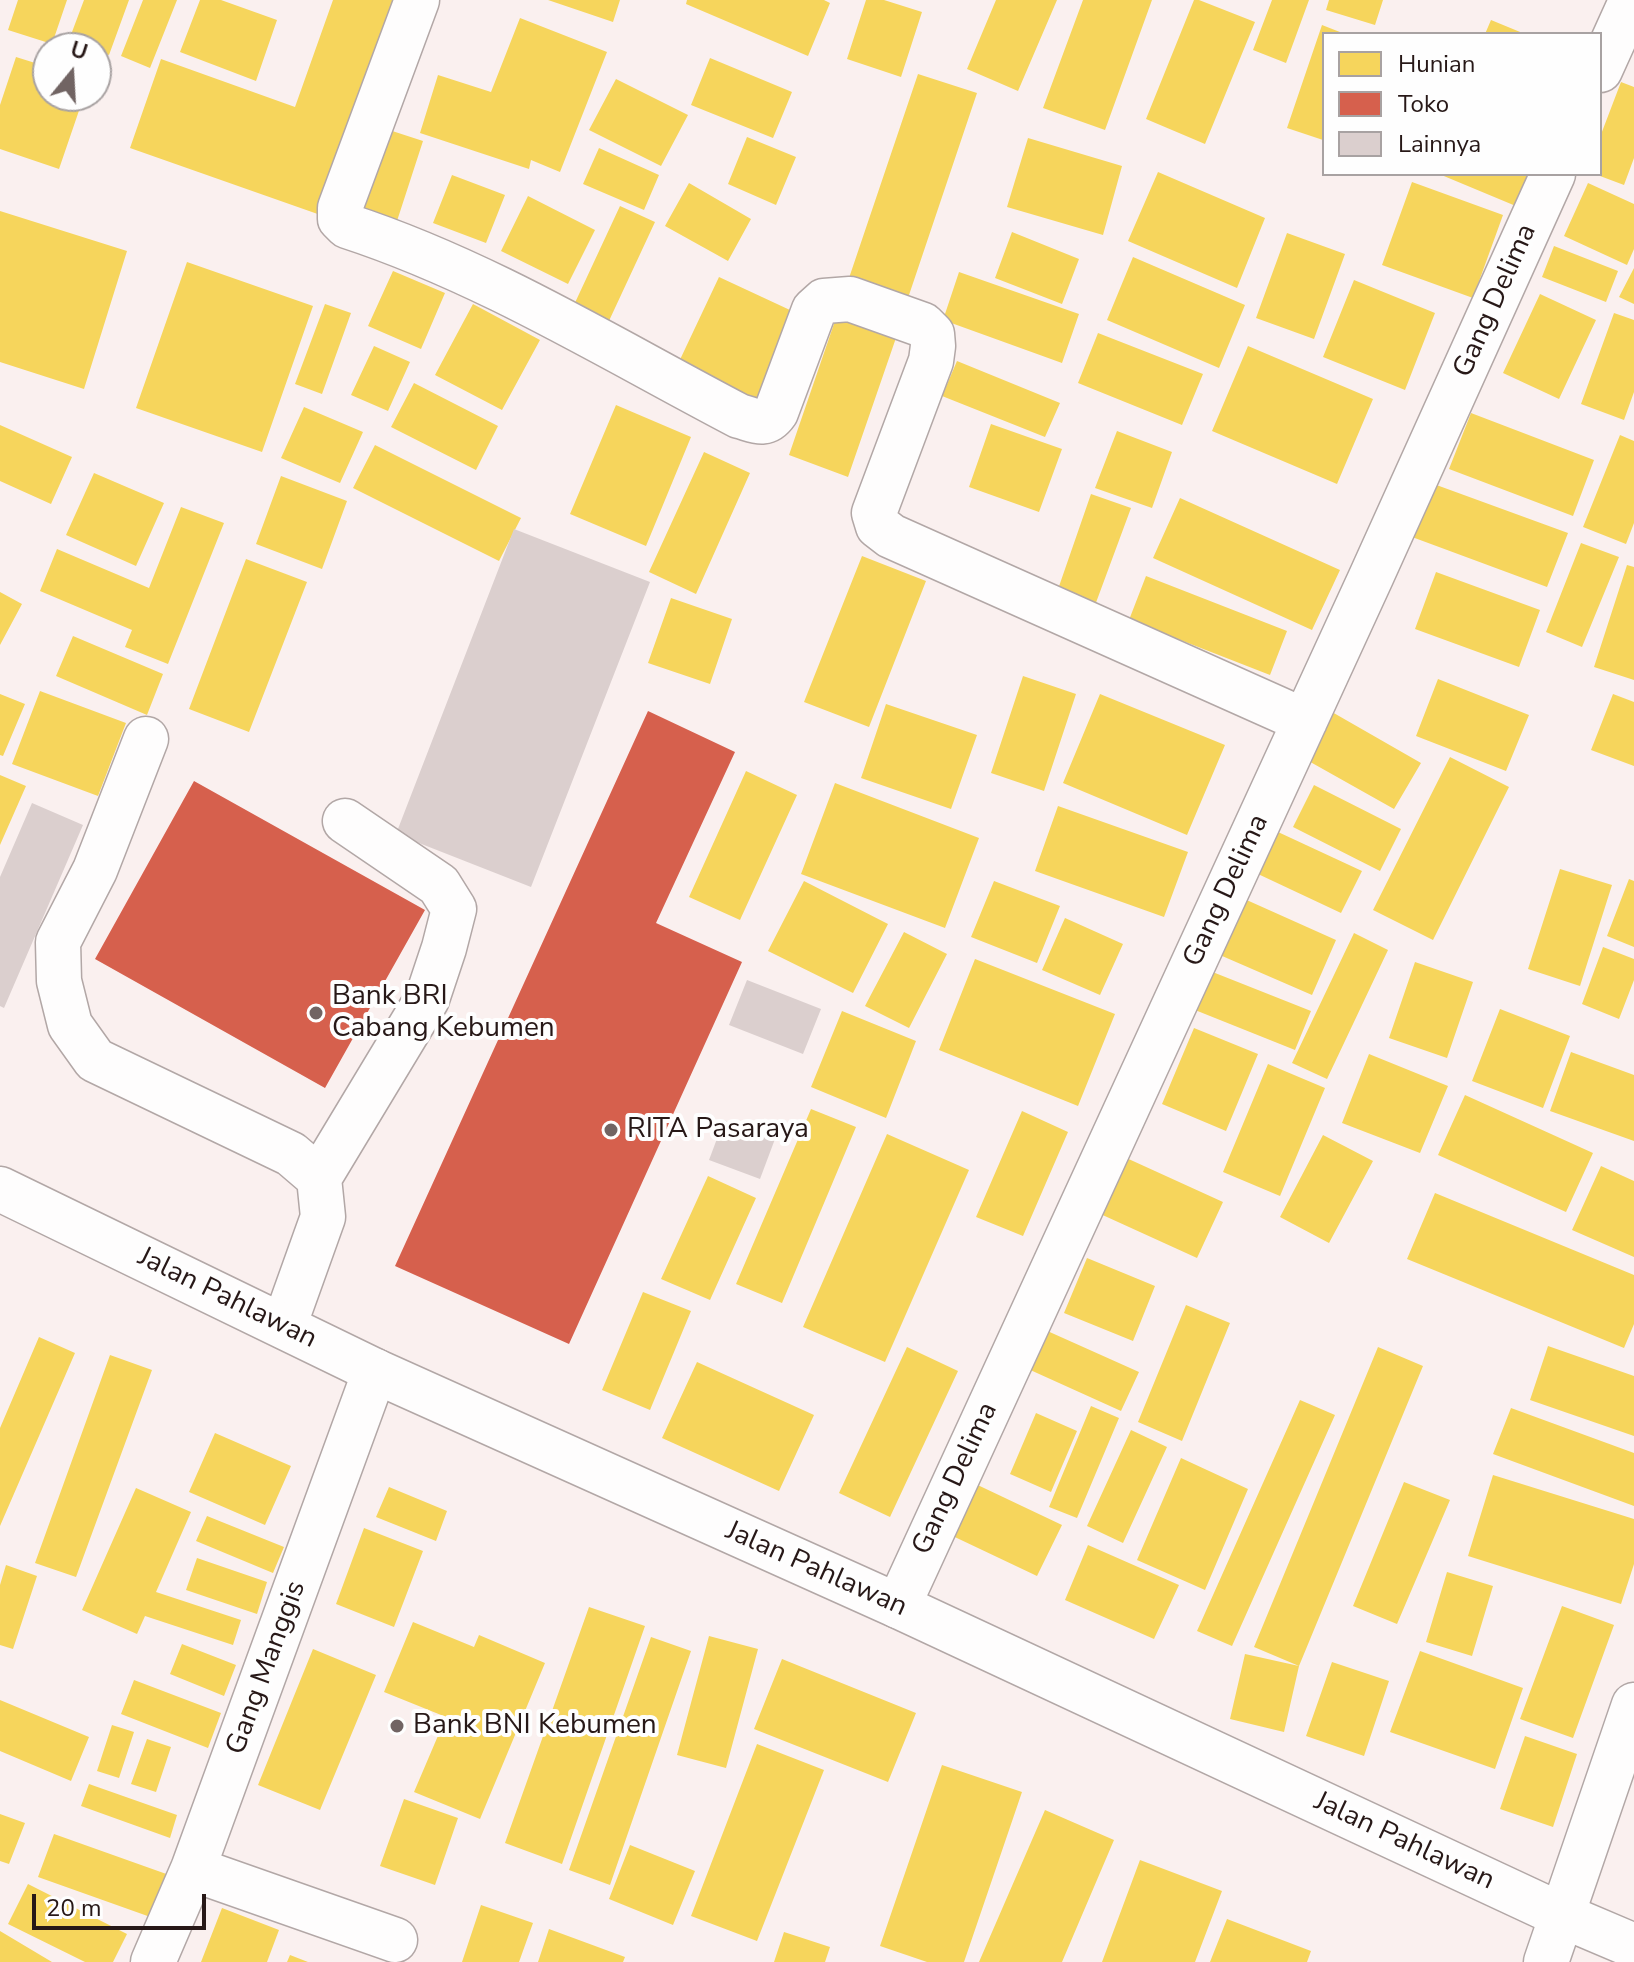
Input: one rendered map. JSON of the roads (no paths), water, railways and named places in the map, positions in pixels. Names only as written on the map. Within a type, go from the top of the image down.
[{"type":"street","points":[[417,0],[340,208],[340,219],[347,226],[456,269],[552,316],[739,416],[764,422],[776,412],[814,310],[824,301],[850,299],[923,325],[932,334],[931,361],[874,513],[878,526],[891,536],[982,578],[1305,721]]},
{"type":"street","points":[[1602,64],[1621,6]]},
{"type":"street","name":"Gang Delima","points":[[898,1606],[1552,176]]},
{"type":"street","points":[[146,739],[95,870],[58,942],[59,981],[70,1025],[95,1060],[291,1154],[319,1178]]},
{"type":"street","points":[[284,1326],[323,1217],[319,1178],[427,999],[454,909],[439,885],[345,821]]},
{"type":"street","name":"Jalan Pahlawan","points":[[0,1189],[375,1371],[898,1606],[1561,1915],[1634,1946]]},
{"type":"street","name":"Gang Manggis","points":[[153,1962],[193,1869],[375,1371]]},
{"type":"street","points":[[1546,1962],[1634,1705]]},
{"type":"street","points":[[193,1869],[395,1940]]},
{"type":"place","name":"Bank BRI Cabang Kebumen","points":[[316,1013]]},
{"type":"place","name":"RITA Pasaraya","points":[[611,1130]]},
{"type":"place","name":"Bank BNI Kebumen","points":[[397,1726]]}]
